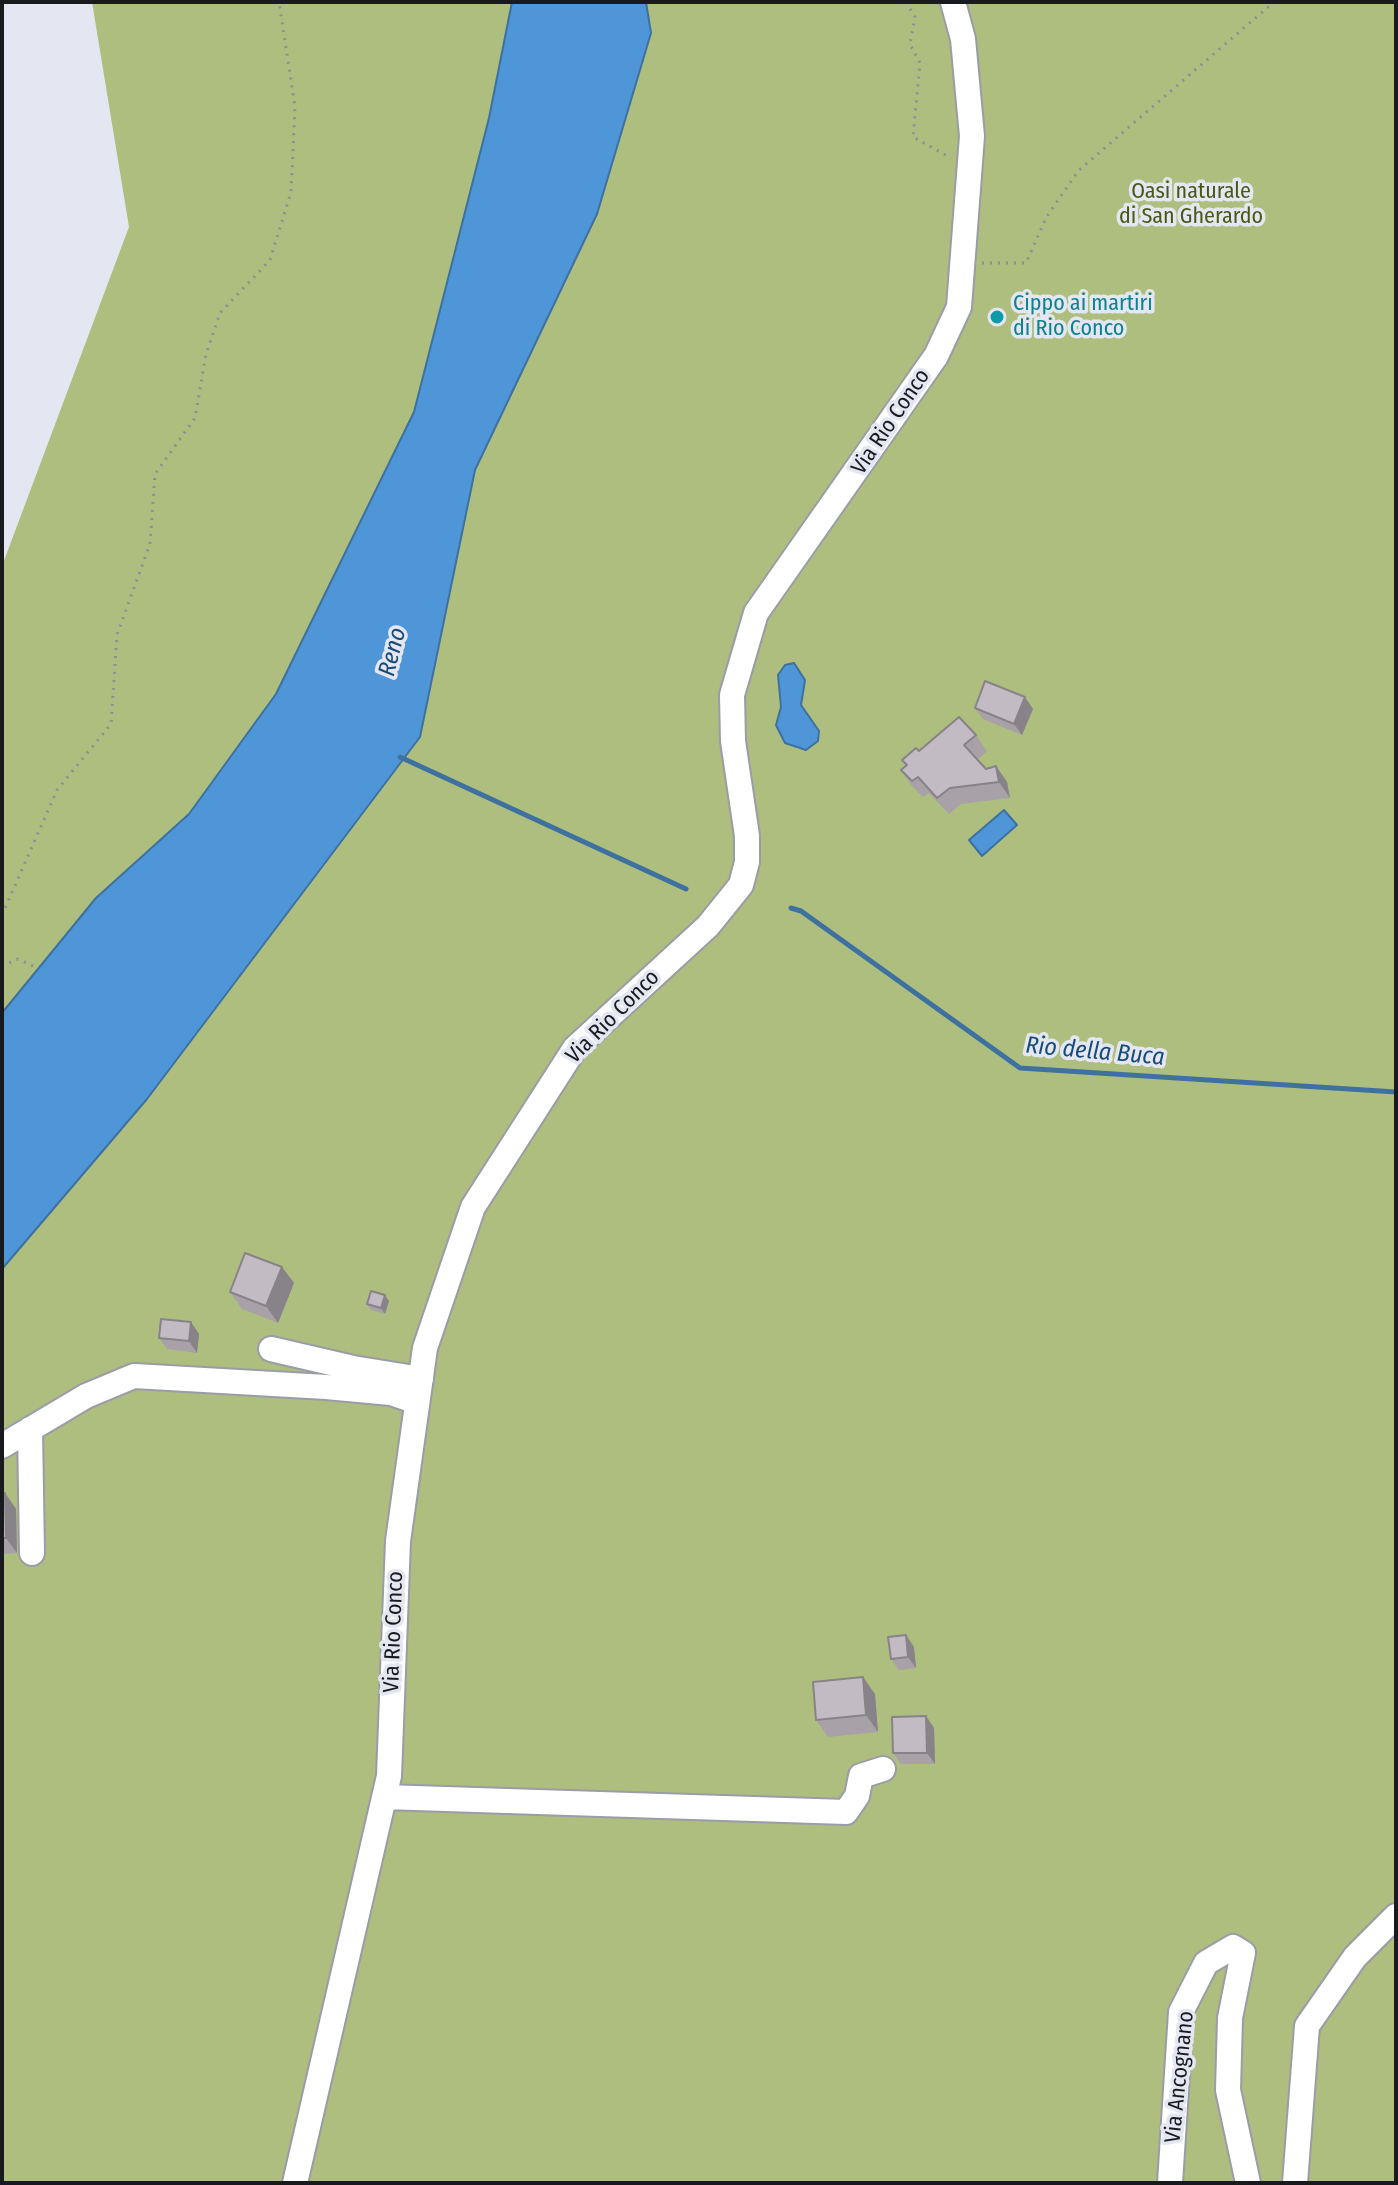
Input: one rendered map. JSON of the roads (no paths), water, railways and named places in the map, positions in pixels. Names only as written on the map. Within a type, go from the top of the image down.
[{"type":"street","name":"Via Rio Conco","points":[[295,2183],[389,1776],[398,1541],[425,1348],[473,1207],[575,1048],[708,926],[741,885],[747,862],[747,836],[733,741],[732,695],[756,613],[936,356],[959,307],[972,136],[963,39],[953,2]]},
{"type":"street","points":[[271,1349],[419,1390]]},
{"type":"street","points":[[2,1446],[86,1396],[134,1376],[391,1393],[419,1390]]},
{"type":"street","points":[[30,1429],[32,1553]]},
{"type":"street","points":[[384,1797],[846,1812],[857,1796],[861,1776],[883,1769]]},
{"type":"street","points":[[1295,2183],[1307,2026],[1355,1957],[1396,1916]]},
{"type":"street","name":"Via Ancognano","points":[[1170,2183],[1181,2012],[1206,1963],[1233,1947],[1243,1953],[1230,2018],[1228,2090],[1248,2183]]},
{"type":"water","name":"Reno","points":[[512,2],[646,2],[651,33],[597,214],[475,470],[420,737],[147,1099],[2,1269],[2,1013],[96,898],[189,814],[276,694],[414,412],[489,118]]},
{"type":"water","points":[[794,663],[805,680],[801,705],[819,731],[818,741],[806,750],[785,743],[776,725],[781,707],[778,675],[785,665]]},
{"type":"water","points":[[1004,810],[1017,825],[982,856],[969,840]]},
{"type":"waterway","points":[[400,757],[686,889]]},
{"type":"waterway","name":"Rio della Buca","points":[[791,908],[801,911],[1020,1068],[1396,1092]]},
{"type":"place","name":"Cippo ai martiri di Rio Conco","points":[[997,317]]},
{"type":"park label","name":"Oasi naturale di San Gherardo","points":[[1191,204]]}]
